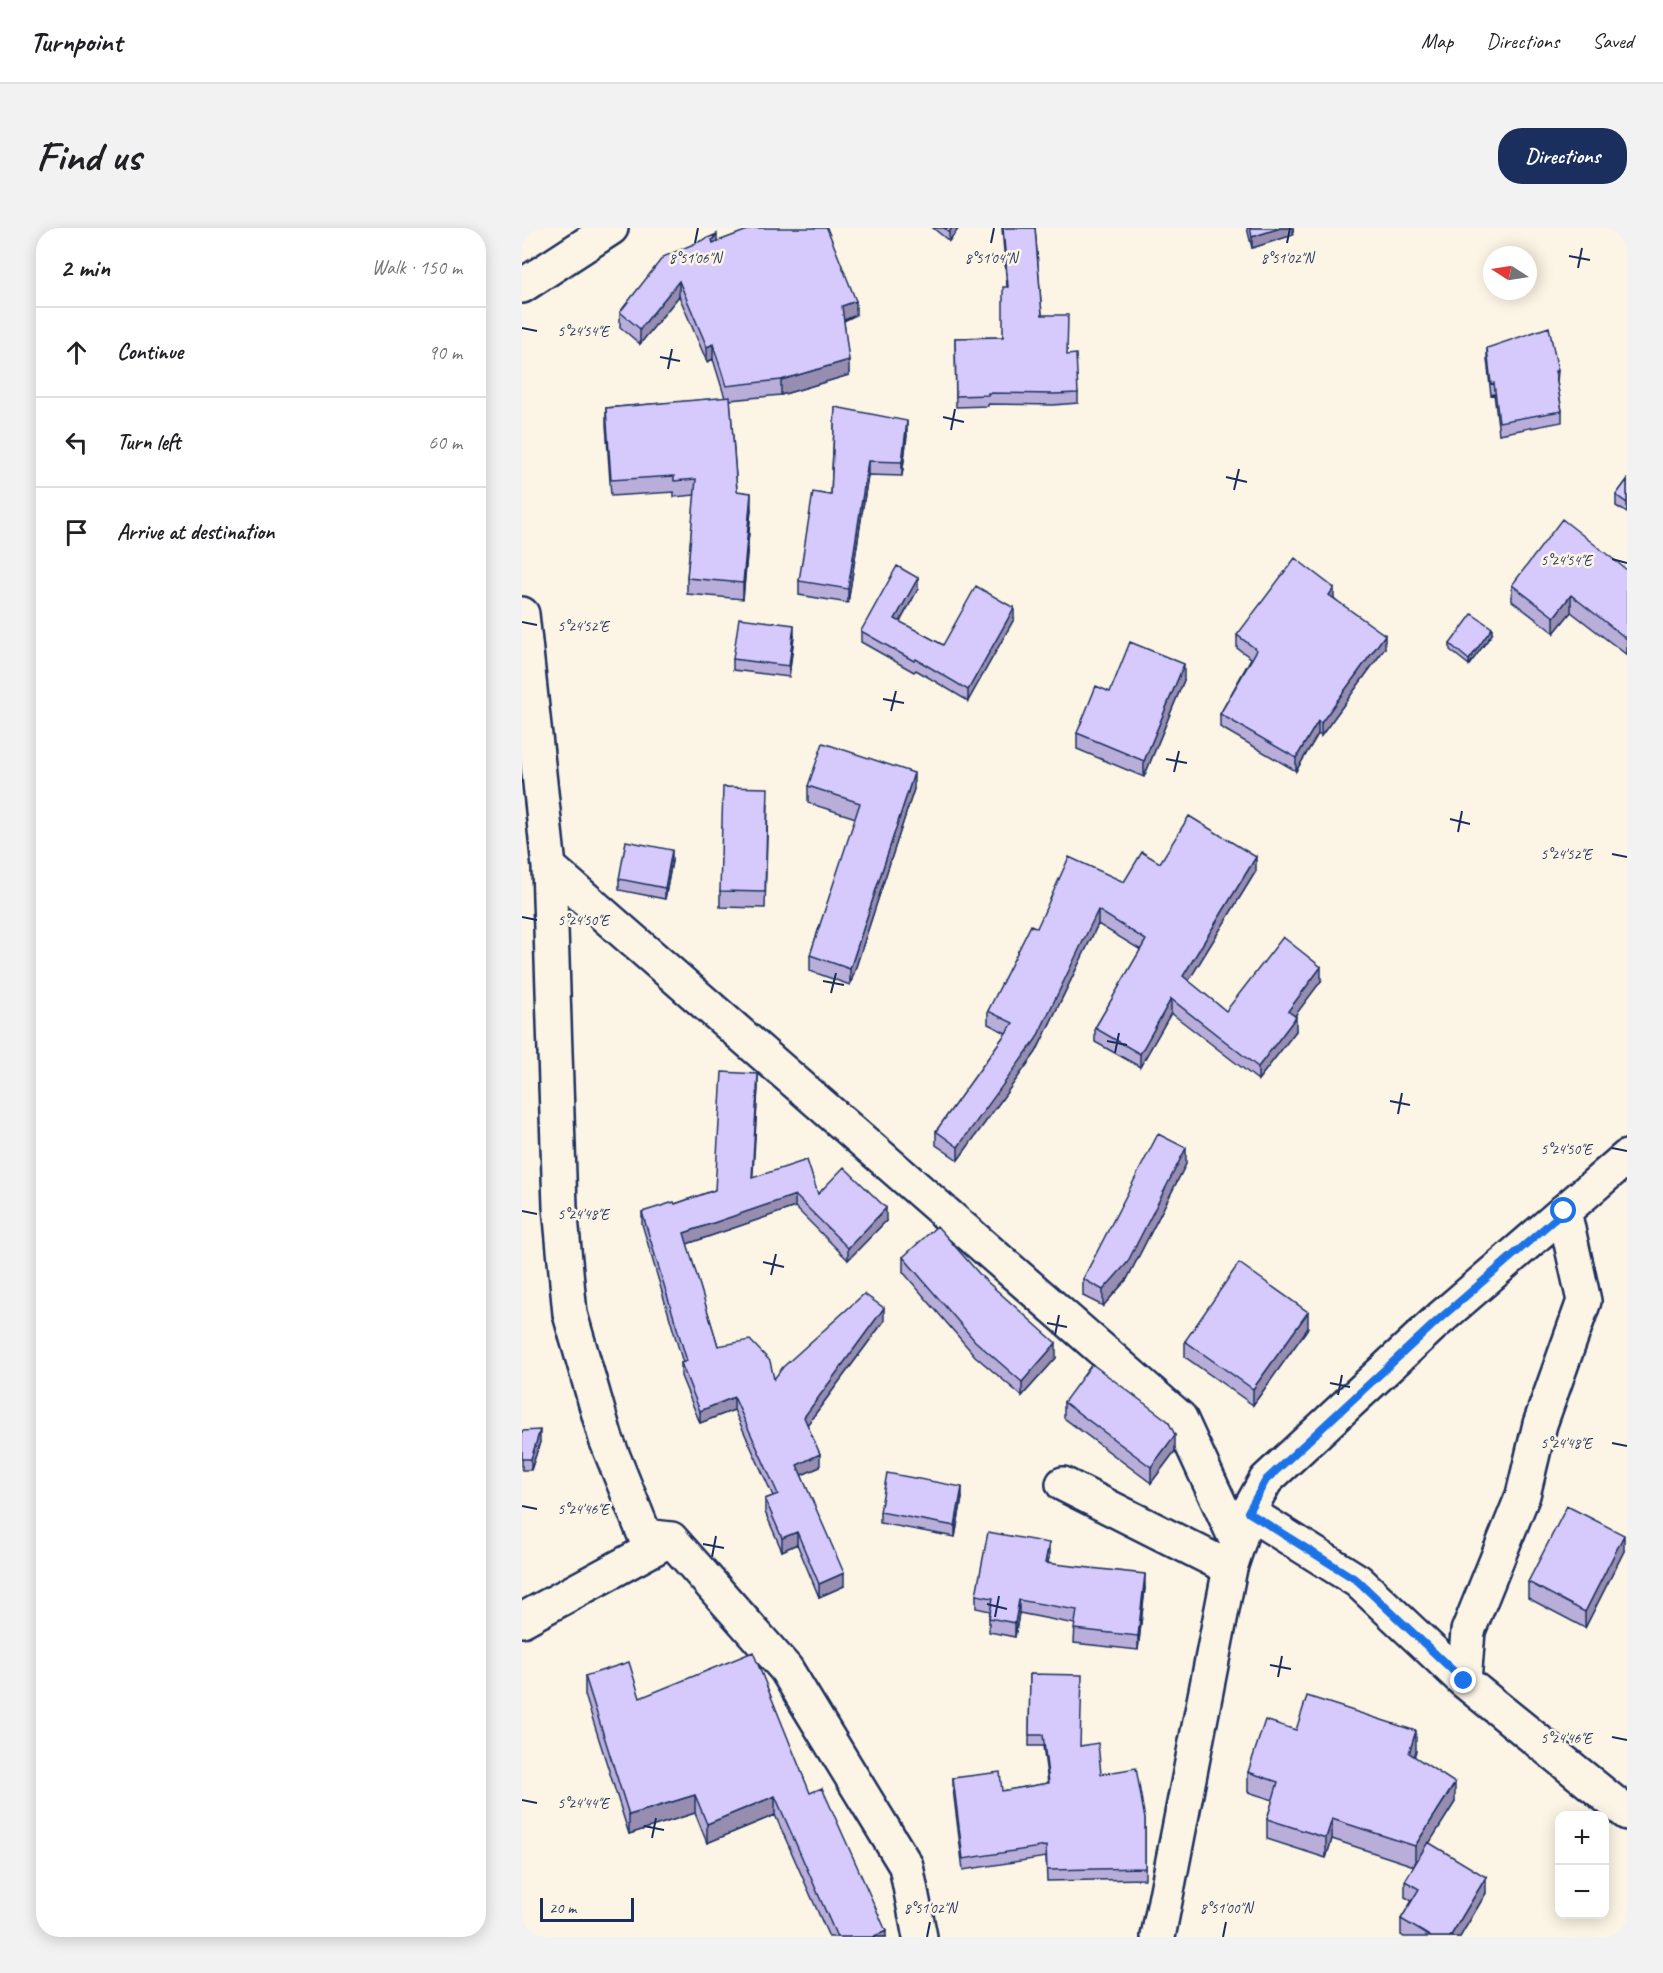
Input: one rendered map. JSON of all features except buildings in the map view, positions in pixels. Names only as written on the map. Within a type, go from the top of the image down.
[{"type":"street","points":[[522,286],[611,228]]},
{"type":"street","points":[[522,614],[549,867],[560,1207],[570,1314],[606,1439],[645,1536],[670,1539],[786,1669],[906,1866],[920,1937]]},
{"type":"street","points":[[549,867],[1180,1418],[1234,1556]]},
{"type":"street","points":[[1158,1937],[1234,1556],[1248,1512],[1266,1480],[1436,1322],[1627,1157]]},
{"type":"street","points":[[1464,1681],[1468,1631],[1523,1495],[1540,1424],[1584,1301],[1564,1211]]},
{"type":"street","points":[[1063,1484],[1234,1556]]},
{"type":"street","points":[[1248,1512],[1358,1581],[1464,1681],[1627,1813]]},
{"type":"street","points":[[522,1620],[670,1539]]},
{"type":"route","points":[[1464,1681],[1358,1581],[1248,1512],[1266,1480],[1436,1322],[1564,1211]]}]
